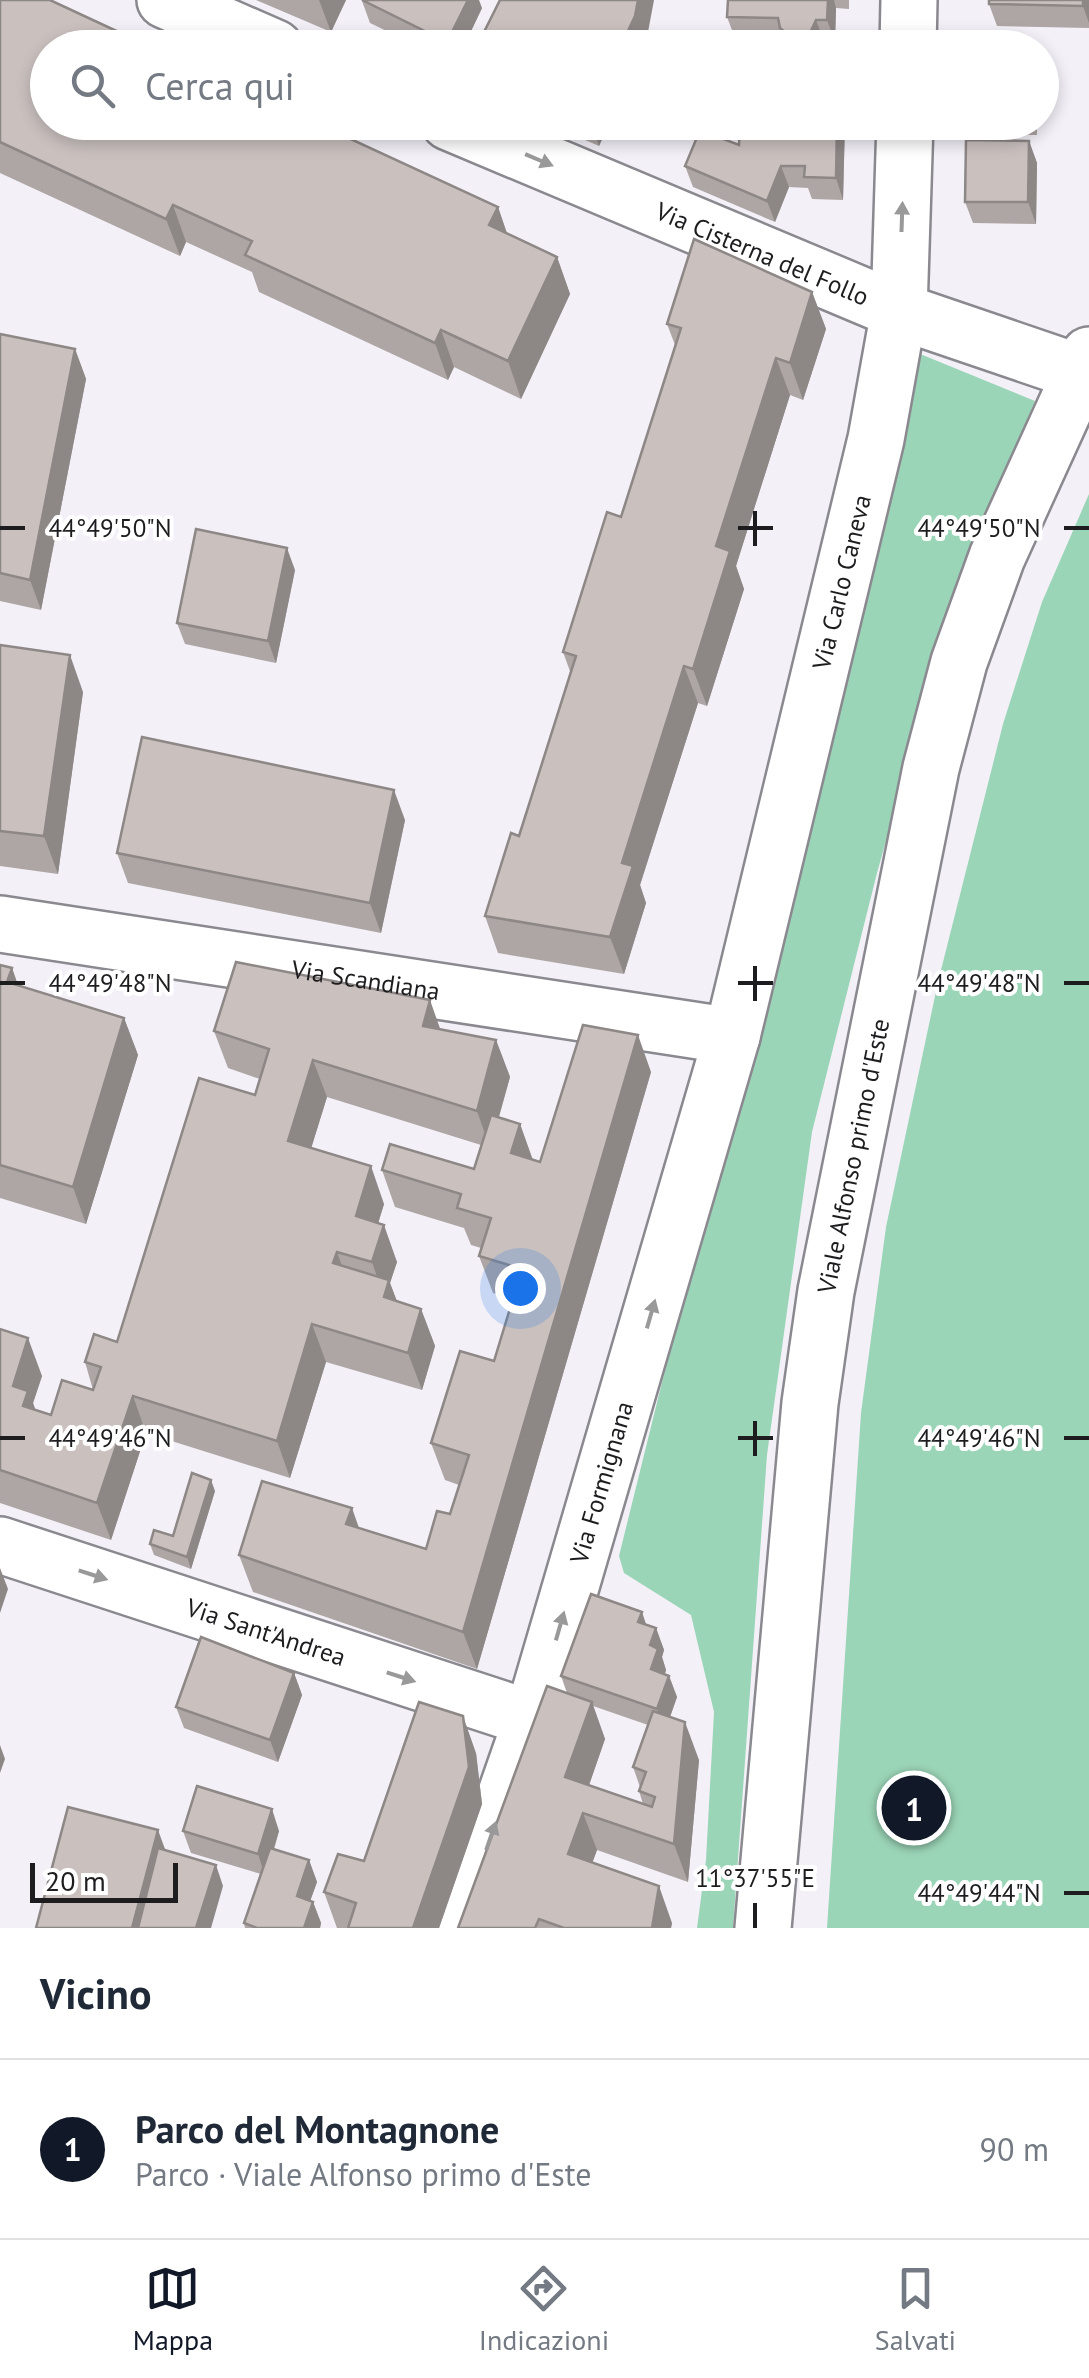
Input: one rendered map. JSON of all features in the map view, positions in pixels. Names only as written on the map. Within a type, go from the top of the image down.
[{"type":"street","points":[[165,0],[234,30]]},
{"type":"street","points":[[909,30],[910,0]]},
{"type":"street","name":"Via Cisterna del Follo","points":[[491,140],[899,311],[1085,364]]},
{"type":"street","name":"Via Carlo Caneva","points":[[732,1036],[876,440],[899,311],[904,140]]},
{"type":"street","name":"Viale Alfonso primo d'Este","points":[[763,1928],[815,1366],[826,1291],[916,844],[960,662],[997,558],[1085,364]]},
{"type":"street","name":"Via Scandiana","points":[[0,924],[732,1036]]},
{"type":"street","name":"Via Formignana","points":[[458,1928],[532,1720],[732,1036]]},
{"type":"street","name":"Via Sant'Andrea","points":[[0,1545],[532,1720]]},
{"type":"green space","points":[[908,349],[1035,401],[956,590],[877,873],[812,1132],[767,1455],[733,1928],[697,1928],[706,1860],[714,1712],[691,1615],[624,1573],[619,1556],[772,938]]},
{"type":"green space","points":[[1089,494],[1089,1928],[827,1928],[861,1413],[886,1227],[938,982],[1003,724],[1042,602]]},
{"type":"building","points":[[0,0],[50,0],[114,30],[30,30],[30,140],[353,140],[498,207],[489,225],[557,257],[508,361],[441,330],[435,343],[245,255],[252,241],[173,205],[166,219],[0,142]]},
{"type":"building","points":[[362,0],[468,0],[453,30],[423,30]]},
{"type":"building","points":[[500,0],[638,0],[628,30],[485,30]]},
{"type":"building","points":[[728,0],[828,0],[827,20],[816,20],[811,30],[782,30],[778,18],[727,17]]},
{"type":"building","points":[[989,0],[1083,0],[1083,6],[989,4]]},
{"type":"building","points":[[696,140],[726,140],[739,145],[739,140],[837,140],[836,178],[804,177],[805,166],[781,166],[767,201],[685,166]]},
{"type":"building","points":[[966,140],[1029,141],[1028,202],[965,202]]},
{"type":"building","points":[[694,239],[812,292],[790,363],[776,358],[716,546],[730,551],[693,669],[684,666],[622,863],[633,866],[610,937],[485,916],[511,833],[519,836],[576,656],[563,652],[607,512],[621,517],[681,328],[667,324]]},
{"type":"building","points":[[0,334],[75,349],[30,580],[0,573]]},
{"type":"building","points":[[196,529],[287,548],[268,641],[177,623]]},
{"type":"building","points":[[0,645],[70,655],[44,836],[0,831]]},
{"type":"building","points":[[142,737],[394,790],[370,903],[117,853]]},
{"type":"building","points":[[236,962],[430,1000],[423,1026],[496,1040],[477,1111],[313,1060],[288,1141],[371,1166],[356,1216],[384,1225],[372,1262],[337,1252],[333,1263],[389,1280],[384,1297],[421,1309],[408,1353],[312,1324],[277,1441],[133,1396],[97,1503],[0,1470],[0,1329],[28,1338],[13,1386],[28,1391],[23,1406],[51,1415],[62,1380],[93,1390],[101,1367],[85,1362],[94,1334],[117,1342],[199,1078],[255,1095],[269,1049],[214,1031]]},
{"type":"building","points":[[0,965],[12,968],[7,982],[124,1018],[73,1187],[0,1165]]},
{"type":"building","points":[[583,1025],[638,1035],[463,1632],[239,1555],[262,1481],[352,1508],[346,1524],[426,1549],[437,1511],[450,1514],[469,1455],[431,1443],[460,1351],[494,1361],[522,1269],[479,1256],[491,1218],[457,1208],[461,1194],[382,1170],[390,1144],[474,1169],[491,1115],[520,1124],[511,1153],[540,1162]]},
{"type":"building","points":[[192,1473],[211,1480],[187,1557],[150,1544],[154,1530],[173,1536]]},
{"type":"building","points":[[591,1594],[642,1612],[638,1622],[656,1628],[650,1645],[658,1649],[651,1669],[669,1676],[657,1709],[561,1676]]},
{"type":"building","points":[[201,1637],[294,1673],[270,1740],[176,1707]]},
{"type":"building","points":[[547,1686],[592,1702],[565,1777],[652,1807],[655,1797],[639,1791],[646,1772],[633,1767],[653,1711],[685,1722],[674,1844],[583,1813],[568,1854],[659,1886],[652,1928],[564,1928],[539,1919],[535,1928],[458,1928]]},
{"type":"building","points":[[419,1702],[463,1716],[469,1767],[413,1928],[348,1928],[356,1903],[324,1892],[338,1854],[364,1861]]},
{"type":"building","points":[[197,1786],[272,1809],[258,1854],[183,1831]]},
{"type":"building","points":[[68,1807],[158,1830],[132,1928],[36,1928]]},
{"type":"building","points":[[158,1848],[216,1865],[196,1928],[138,1928]]},
{"type":"building","points":[[270,1848],[309,1860],[297,1896],[313,1902],[304,1928],[257,1928],[244,1923]]},
{"type":"place","name":"Parco del Montagnone","points":[[914,1808]]}]
